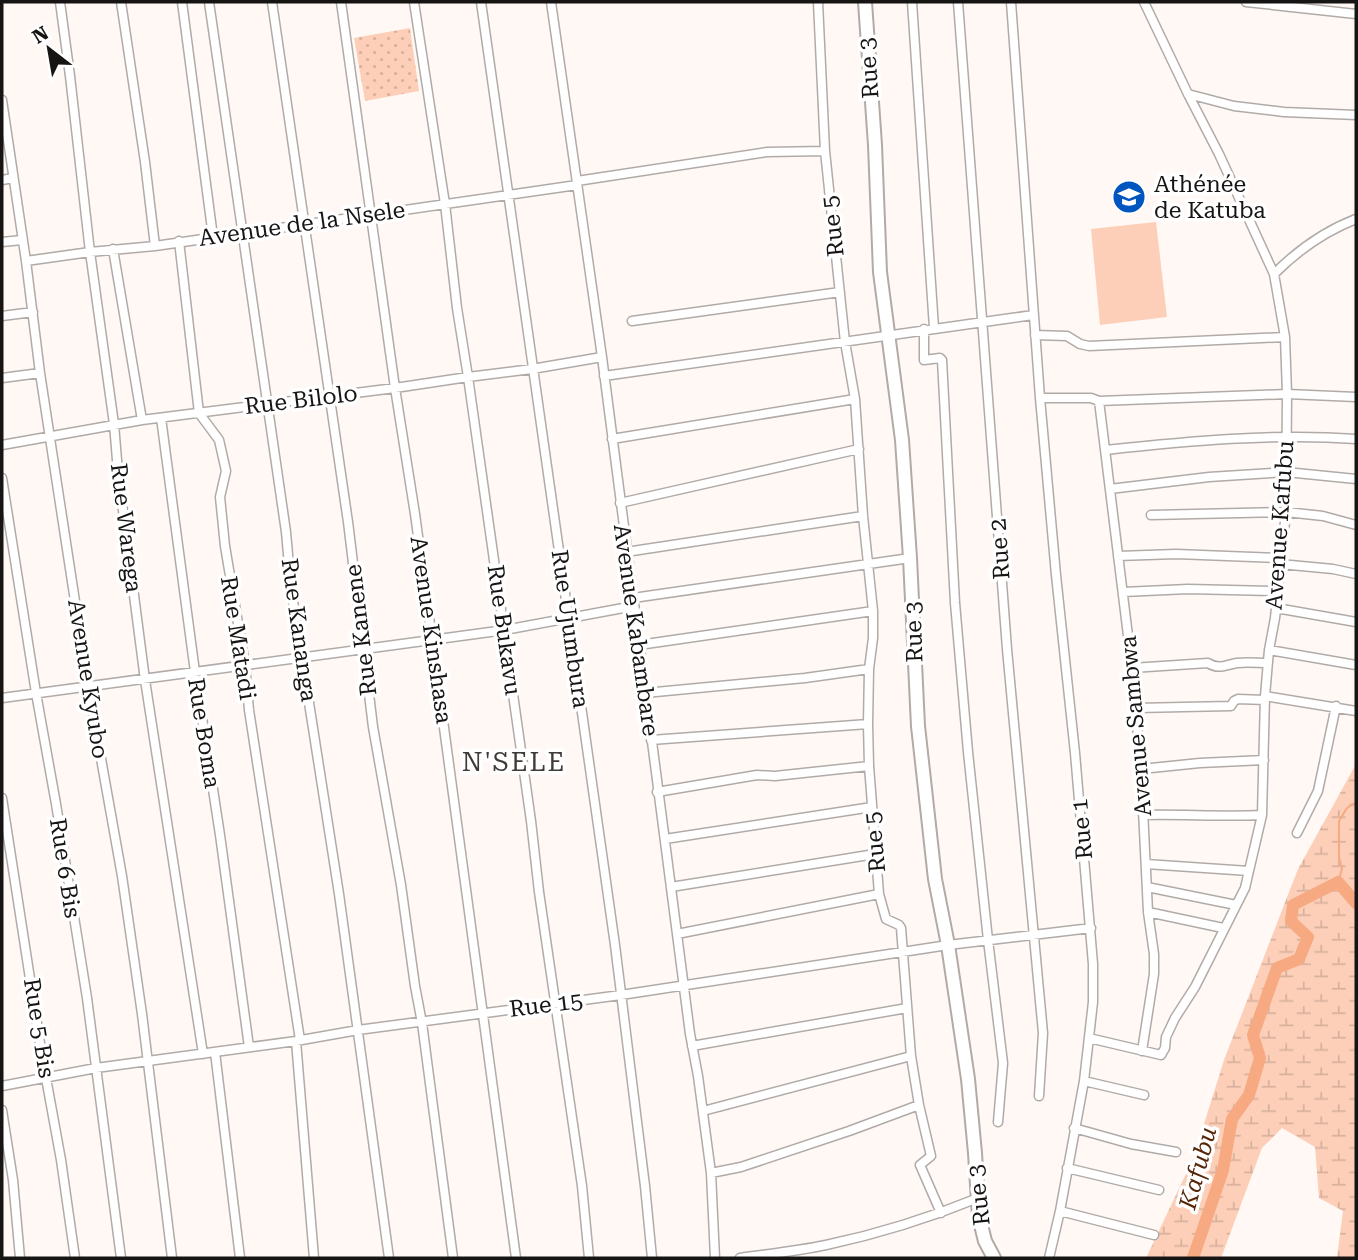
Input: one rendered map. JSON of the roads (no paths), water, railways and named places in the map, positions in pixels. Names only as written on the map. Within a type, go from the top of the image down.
[{"type":"street","name":"Rue Warega","points":[[60,2],[145,680],[203,1054]]},
{"type":"street","points":[[121,2],[155,246]]},
{"type":"street","points":[[182,2],[213,237]]},
{"type":"street","name":"Rue Kananga","points":[[209,2],[286,532],[291,588],[339,894],[388,1258]]},
{"type":"street","name":"Rue Kanene","points":[[272,2],[348,522],[373,727],[422,1023],[453,1258]]},
{"type":"street","name":"Avenue Kinshasa","points":[[341,2],[415,514],[516,1258]]},
{"type":"street","name":"Rue Bukavu","points":[[414,2],[505,630],[582,1186],[589,1258]]},
{"type":"street","name":"Rue Ujumbura","points":[[481,2],[615,945],[652,1258]]},
{"type":"street","name":"Avenue Kabambare","points":[[551,2],[602,357],[657,792],[703,1111],[711,1173],[715,1258]]},
{"type":"street","name":"Rue 5","points":[[818,2],[825,151],[845,342],[855,399],[873,611],[868,724],[879,894],[886,919],[901,928],[911,1056],[931,1156],[920,1165],[941,1213]]},
{"type":"street","name":"Rue 3","points":[[865,2],[880,272],[902,440],[911,558],[918,726],[935,879],[948,945],[968,1080],[980,1227],[991,1257]]},
{"type":"street","points":[[912,2],[934,328]]},
{"type":"street","name":"Rue 2","points":[[958,2],[1009,663],[1043,1033],[1039,1096]]},
{"type":"street","name":"Rue 1","points":[[1011,2],[1040,398],[1093,964],[1093,1002],[1084,1081],[1049,1258]]},
{"type":"street","name":"Avenue Kafubu","points":[[1142,1051],[1161,1055],[1165,1048],[1166,1037],[1175,1018],[1195,987],[1245,888],[1262,815],[1265,698],[1286,512],[1287,394],[1285,337],[1274,274],[1219,153],[1144,2]]},
{"type":"street","points":[[1246,2],[1356,14]]},
{"type":"street","points":[[1188,94],[1234,106],[1284,112],[1356,115]]},
{"type":"street","name":"Avenue Kyubo","points":[[2,100],[88,686],[122,876],[149,1062],[172,1258]]},
{"type":"street","name":"Avenue de la Nsele","points":[[26,261],[90,251],[155,246],[372,215],[767,152],[825,151]]},
{"type":"street","points":[[2,180],[13,178]]},
{"type":"street","points":[[1274,274],[1296,253],[1337,226],[1356,219]]},
{"type":"street","points":[[2,242],[22,240]]},
{"type":"street","name":"Rue Matadi","points":[[179,241],[199,413],[222,446],[226,471],[220,497],[226,554],[245,665],[249,710],[298,1041],[314,1258]]},
{"type":"street","points":[[113,249],[142,420]]},
{"type":"street","points":[[632,321],[840,292]]},
{"type":"street","points":[[2,316],[33,312]]},
{"type":"street","points":[[604,376],[1033,315]]},
{"type":"street","points":[[924,329],[924,360],[942,360],[955,603],[973,810],[1003,1063],[998,1122]]},
{"type":"street","points":[[1035,335],[1067,336],[1089,346],[1285,337]]},
{"type":"street","name":"Rue Bilolo","points":[[2,445],[114,424],[395,388],[602,357]]},
{"type":"street","points":[[2,378],[40,373]]},
{"type":"street","points":[[1040,398],[1091,398],[1099,401],[1287,394],[1356,397]]},
{"type":"street","points":[[612,439],[855,399]]},
{"type":"street","name":"Avenue Sambwa","points":[[1099,401],[1136,708],[1148,912],[1154,954],[1154,974],[1142,1051]]},
{"type":"street","name":"Rue Boma","points":[[161,418],[249,1047]]},
{"type":"street","points":[[1106,450],[1286,436],[1356,439]]},
{"type":"street","points":[[620,503],[859,449]]},
{"type":"street","points":[[1110,489],[1209,477],[1286,472],[1356,479]]},
{"type":"street","name":"Rue 6 Bis","points":[[2,478],[87,998],[121,1258]]},
{"type":"street","points":[[1151,515],[1286,512],[1323,516],[1356,525]]},
{"type":"street","points":[[626,552],[863,516]]},
{"type":"street","points":[[1118,556],[1176,555],[1281,561],[1356,574]]},
{"type":"street","points":[[2,698],[505,630],[634,602],[911,558]]},
{"type":"street","points":[[1123,592],[1188,589],[1277,591]]},
{"type":"street","points":[[1276,608],[1356,622]]},
{"type":"street","points":[[639,645],[873,611]]},
{"type":"street","points":[[1269,650],[1356,665]]},
{"type":"street","points":[[1132,668],[1208,663],[1215,668],[1234,663],[1268,663]]},
{"type":"street","points":[[645,693],[805,678],[869,669]]},
{"type":"street","points":[[1136,708],[1231,706],[1238,699],[1265,698],[1336,706],[1356,711]]},
{"type":"street","points":[[1297,833],[1318,791],[1336,706]]},
{"type":"street","points":[[651,740],[868,724]]},
{"type":"street","points":[[1141,769],[1264,760]]},
{"type":"street","points":[[657,792],[757,775],[775,776],[869,766]]},
{"type":"street","name":"Rue 5 Bis","points":[[2,798],[75,1258]]},
{"type":"street","points":[[665,838],[872,807]]},
{"type":"street","points":[[1143,815],[1262,815]]},
{"type":"street","points":[[671,887],[875,854]]},
{"type":"street","points":[[1146,864],[1249,871]]},
{"type":"street","points":[[1147,887],[1236,905]]},
{"type":"street","points":[[677,934],[879,894]]},
{"type":"street","points":[[1148,912],[1223,929]]},
{"type":"street","name":"Rue 15","points":[[2,1086],[96,1068],[621,995],[948,945],[1091,928]]},
{"type":"street","points":[[692,1046],[907,1008]]},
{"type":"street","points":[[1089,1038],[1142,1051]]},
{"type":"street","points":[[215,1052],[240,1258]]},
{"type":"street","points":[[703,1111],[911,1056]]},
{"type":"street","points":[[1084,1081],[1144,1095]]},
{"type":"street","points":[[711,1173],[741,1167],[919,1105]]},
{"type":"street","points":[[2,1111],[13,1180],[20,1258]]},
{"type":"street","points":[[1074,1128],[1131,1144],[1176,1152]]},
{"type":"street","points":[[1067,1168],[1159,1190]]},
{"type":"street","points":[[740,1258],[824,1246],[941,1213],[978,1198]]},
{"type":"street","points":[[1060,1211],[1154,1236]]},
{"type":"waterway","points":[[1338,882],[1342,869],[1339,857],[1339,821],[1347,808],[1356,802]]},
{"type":"waterway","name":"Kafubu","points":[[1193,1258],[1223,1170],[1232,1119],[1249,1095],[1260,1058],[1253,1035],[1277,968],[1299,959],[1308,937],[1291,921],[1293,905],[1338,882],[1356,903]]},
{"type":"place","name":"Athénée de Katuba","points":[[1129,197]]},
{"type":"district","name":"N'SELE","points":[[514,762]]}]
